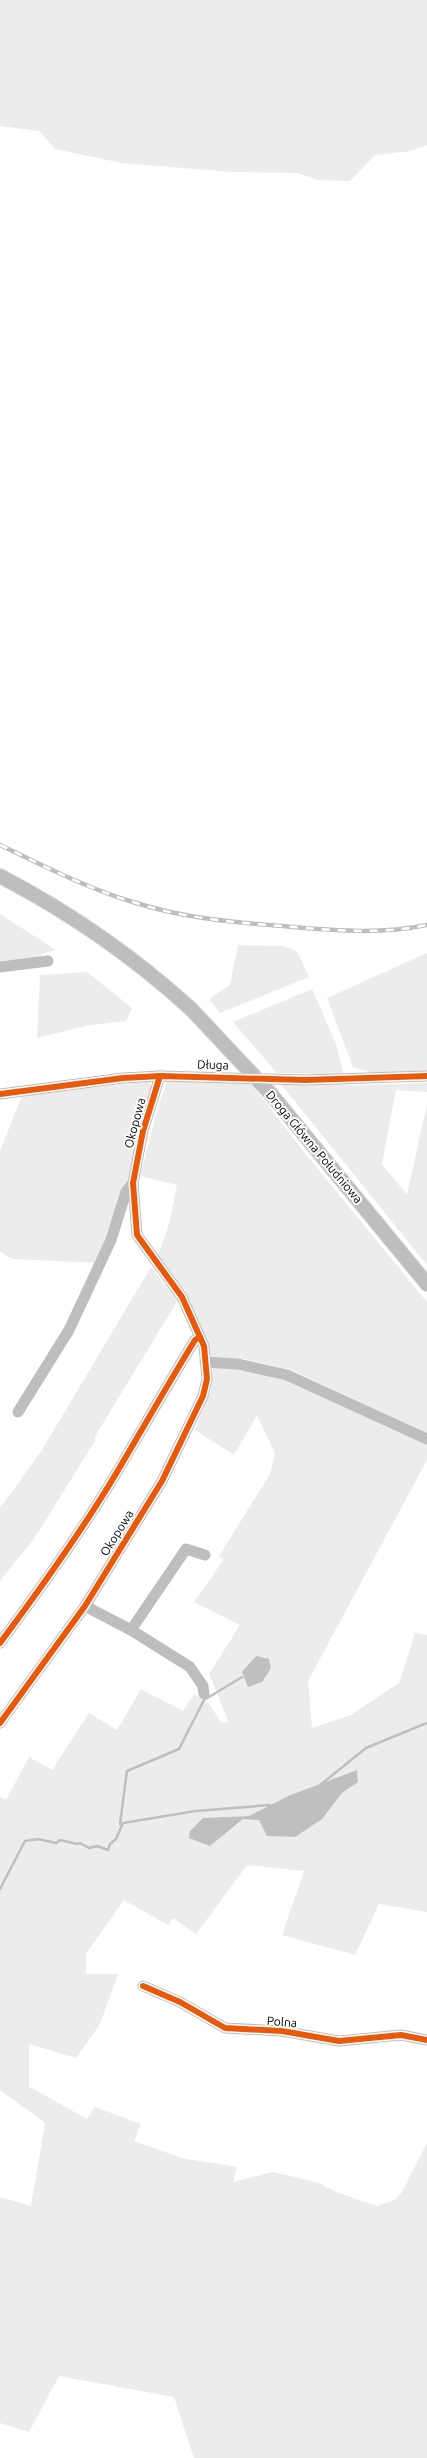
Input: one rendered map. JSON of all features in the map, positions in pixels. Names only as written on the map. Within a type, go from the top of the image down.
[{"type":"main road","name":"Droga Główna Południowa","points":[[0,876],[52,905],[101,936],[163,984],[190,1009],[270,1093],[427,1284]]},
{"type":"street","points":[[0,967],[48,961]]},
{"type":"street","name":"Długa","points":[[0,1094],[123,1078],[160,1076],[306,1080],[427,1076]]},
{"type":"street","name":"Okopowa","points":[[0,1723],[85,1606],[162,1481],[195,1417],[207,1379],[204,1346],[182,1297],[137,1235],[133,1184],[143,1131],[160,1076]]},
{"type":"street","name":"Okopowa","points":[[18,1412],[69,1330],[111,1240],[126,1192],[133,1184]]},
{"type":"street","points":[[0,1643],[40,1588],[116,1474],[152,1409],[195,1340],[200,1337]]},
{"type":"street","points":[[205,1362],[238,1364],[288,1375],[427,1438]]},
{"type":"street","points":[[131,1630],[186,1549],[205,1555]]},
{"type":"street","points":[[85,1606],[131,1630],[190,1667],[203,1686],[204,1694]]},
{"type":"street","name":"Polna","points":[[144,1986],[180,2002],[225,2028],[282,2031],[339,2041],[401,2035],[427,2040]]},
{"type":"shaded area","points":[[0,0],[427,0],[427,145],[411,151],[375,155],[350,181],[318,180],[297,173],[232,172],[122,163],[55,149],[40,131],[0,126]]},
{"type":"shaded area","points":[[0,914],[56,950],[42,954],[38,960],[0,964]]},
{"type":"shaded area","points":[[238,945],[283,946],[297,951],[309,977],[220,1013],[209,999],[230,985]]},
{"type":"shaded area","points":[[427,953],[427,1072],[380,1073],[353,1067],[327,998]]},
{"type":"shaded area","points":[[87,972],[132,1008],[126,1021],[85,1026],[37,1038],[40,975]]},
{"type":"shaded area","points":[[312,989],[336,1044],[344,1075],[277,1073],[233,1022]]},
{"type":"shaded area","points":[[168,1080],[251,1083],[304,1152],[427,1302],[427,1433],[291,1370],[244,1359],[211,1357],[185,1289],[183,1291],[157,1258],[169,1224],[177,1185],[140,1176],[159,1104]]},
{"type":"shaded area","points":[[150,1081],[152,1087],[130,1181],[109,1238],[97,1263],[13,1259],[0,1252],[0,1151],[22,1096]]},
{"type":"shaded area","points":[[280,1083],[360,1085],[427,1083],[427,1092],[396,1090],[382,1164],[407,1195],[427,1104],[427,1265]]},
{"type":"shaded area","points":[[151,1267],[178,1300],[36,1536],[0,1581],[0,1508],[42,1450]]},
{"type":"shaded area","points":[[213,1367],[269,1376],[323,1394],[427,1443],[427,1460],[308,1681],[312,1728],[351,1715],[399,1683],[415,1633],[427,1635],[427,1912],[379,1904],[355,1955],[282,1935],[304,1871],[247,1865],[196,1934],[173,1918],[168,1925],[124,1900],[86,1954],[86,1974],[118,1974],[100,2024],[76,2058],[29,2044],[29,2091],[30,2087],[87,2119],[95,2107],[141,2124],[134,2141],[182,2158],[237,2167],[233,2182],[272,2172],[316,2182],[339,2193],[377,2206],[395,2200],[402,2192],[427,2143],[427,2458],[194,2458],[174,2397],[59,2376],[29,2432],[0,2423],[0,2197],[31,2206],[45,2123],[0,2090],[0,1797],[6,1800],[29,1757],[52,1770],[89,1713],[117,1730],[141,1689],[183,1711],[194,1694],[209,1704],[221,1722],[229,1723],[209,1674],[240,1625],[194,1602],[224,1559],[219,1556],[270,1474],[275,1453],[257,1415],[234,1455],[195,1430],[211,1390]],"holes":[[[357,1770],[358,1782],[342,1793],[322,1819],[243,1819],[210,1846],[203,1818],[249,1816],[288,1796]]]},
{"type":"shaded area","points":[[256,1656],[269,1659],[271,1668],[262,1682],[248,1687],[242,1672]]},
{"type":"shaded area","points":[[357,1770],[358,1782],[342,1793],[322,1819],[295,1837],[267,1836],[259,1820],[243,1819],[210,1846],[189,1838],[190,1831],[203,1818],[249,1816],[288,1796]]},
{"type":"waterway","points":[[120,1824],[127,1771],[179,1749],[204,1700],[242,1677]]},
{"type":"waterway","points":[[319,1786],[366,1748],[427,1723]]},
{"type":"waterway","points":[[0,1889],[25,1841],[38,1839],[56,1843],[60,1840],[80,1843],[89,1848],[97,1846],[108,1850],[110,1844],[116,1839],[123,1823],[196,1811],[270,1805]]},
{"type":"railway","points":[[0,845],[99,890],[172,913],[253,924],[344,930],[394,930],[427,925]]},
{"type":"cycle path","points":[[0,1094],[123,1078],[160,1076],[306,1080],[427,1076]]},
{"type":"cycle path","points":[[0,1723],[85,1606],[162,1481],[203,1396],[207,1379],[204,1346],[182,1297],[137,1235],[133,1183],[143,1131],[160,1076]]},
{"type":"cycle path","points":[[0,1643],[90,1516],[195,1340],[200,1337]]},
{"type":"cycle path","points":[[143,1986],[180,2002],[225,2028],[282,2031],[339,2041],[401,2035],[427,2040]]}]
